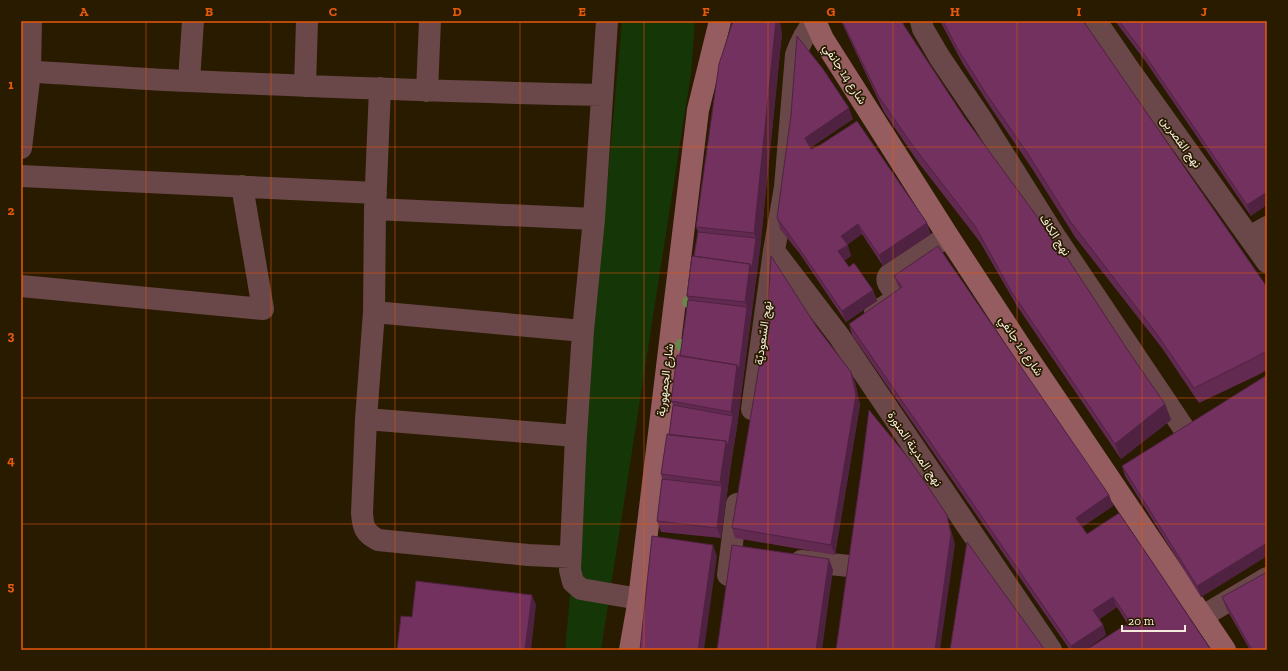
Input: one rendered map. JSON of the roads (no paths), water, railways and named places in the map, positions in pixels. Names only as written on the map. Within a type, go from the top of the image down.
[{"type":"street","points":[[21,148],[25,72],[31,21]]},
{"type":"street","points":[[189,81],[193,21]]},
{"type":"street","points":[[305,86],[307,21]]},
{"type":"street","points":[[427,91],[430,21]]},
{"type":"street","points":[[607,21],[594,219],[583,331],[576,436],[570,570],[573,582],[580,590],[638,599]]},
{"type":"street","name":"شارع الجمهورية","points":[[630,650],[638,599],[698,110],[720,21]]},
{"type":"street","name":"شارع الجمهورية","points":[[698,110],[735,21]]},
{"type":"street","name":"نهج الكاف","points":[[921,21],[923,29],[940,58],[982,120],[1056,238],[1204,441],[1176,457]]},
{"type":"street","name":"نهج القصرين","points":[[1096,21],[1128,68],[1258,232],[1267,262]]},
{"type":"street","name":"شارع 14 جانفي","points":[[813,26],[948,236],[1118,492],[1168,580],[1203,616],[1225,650]]},
{"type":"street","name":"نهج السّعوديّة","points":[[750,426],[774,251],[785,187],[796,55],[799,47],[813,26]]},
{"type":"street","points":[[25,72],[189,81],[427,91],[602,95]]},
{"type":"street","points":[[380,88],[375,201],[374,312],[366,419],[363,524],[365,530],[378,540],[528,555],[570,557]]},
{"type":"street","points":[[21,176],[242,186],[375,201],[594,219]]},
{"type":"street","points":[[21,286],[263,309],[242,186]]},
{"type":"street","points":[[839,336],[893,300],[895,293],[887,281],[889,275],[948,236]]},
{"type":"street","name":"نهج المدينة المنورة","points":[[774,251],[839,336],[874,390],[1052,650]]},
{"type":"street","points":[[374,312],[583,331]]},
{"type":"street","points":[[870,420],[874,390]]},
{"type":"street","points":[[366,419],[576,436]]},
{"type":"street","points":[[1118,492],[1138,480]]},
{"type":"street","points":[[725,598],[739,554],[740,488]]},
{"type":"street","points":[[645,540],[669,543]]},
{"type":"street","points":[[846,589],[852,543]]},
{"type":"street","points":[[976,575],[980,544]]},
{"type":"street","points":[[708,549],[739,554]]},
{"type":"street","points":[[778,558],[849,566]]},
{"type":"street","points":[[1203,616],[1267,578]]}]
